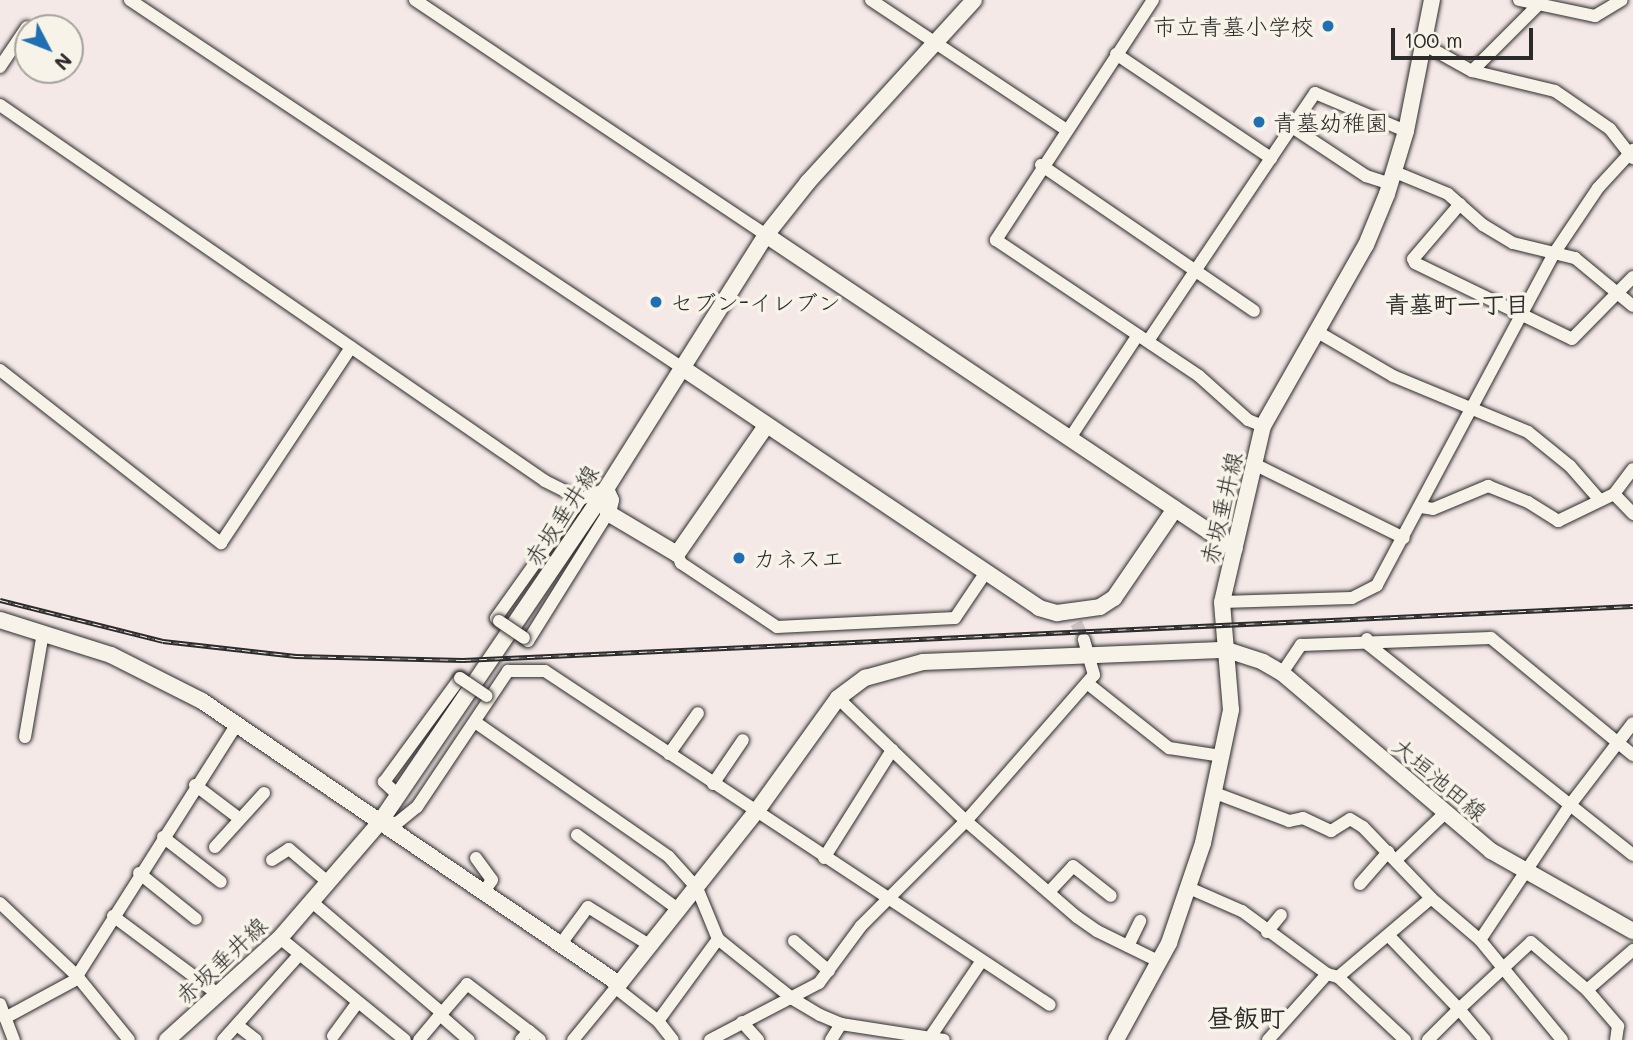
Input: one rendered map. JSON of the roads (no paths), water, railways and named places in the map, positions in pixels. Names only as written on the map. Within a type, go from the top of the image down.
[{"type":"main road","name":"赤坂垂井線","points":[[167,1040],[280,938],[380,822],[606,489],[766,235],[974,0]]},
{"type":"main road","name":"赤坂垂井線","points":[[1116,1040],[1160,962],[1189,888],[1214,793],[1231,710],[1222,602],[1263,426],[1366,245],[1393,178],[1425,45],[1432,0]]},
{"type":"main road","points":[[766,235],[1235,549]]},
{"type":"main road","points":[[681,367],[1039,608],[1073,617],[1100,607],[1114,598],[1175,509]]},
{"type":"main road","points":[[606,489],[611,500],[608,513],[677,554],[766,426]]},
{"type":"main road","points":[[0,620],[111,655],[162,679],[237,724],[617,986],[756,812],[838,698],[865,678],[923,662],[1227,650]]},
{"type":"main road","name":"大垣池田線","points":[[1227,650],[1282,673],[1444,814],[1523,873],[1633,931]]},
{"type":"street","points":[[130,0],[681,367]]},
{"type":"street","points":[[415,0],[766,235]]},
{"type":"street","points":[[871,0],[1065,129]]},
{"type":"street","points":[[1153,0],[1041,165],[996,240],[1199,376],[1248,420],[1263,426]]},
{"type":"street","points":[[1519,0],[1537,6],[1595,16],[1622,0]]},
{"type":"street","points":[[1472,71],[1537,6]]},
{"type":"street","points":[[1222,602],[1352,598],[1377,585],[1475,408],[1555,252],[1598,188],[1632,154],[1610,129],[1555,91],[1472,71],[1425,45]]},
{"type":"street","points":[[0,67],[14,46]]},
{"type":"street","points":[[1116,54],[1271,158]]},
{"type":"street","points":[[1070,438],[1196,268],[1315,93],[1406,131]]},
{"type":"street","points":[[0,105],[545,481],[580,499]]},
{"type":"street","points":[[1292,127],[1366,176],[1393,178],[1448,194],[1483,225],[1513,243],[1575,258],[1633,306]]},
{"type":"street","points":[[1041,165],[1196,268],[1254,312]]},
{"type":"street","points":[[1460,204],[1413,259],[1415,263],[1572,339],[1633,277]]},
{"type":"street","points":[[1316,331],[1393,376],[1528,432],[1570,466],[1598,498]]},
{"type":"street","points":[[0,370],[221,543],[351,347]]},
{"type":"street","points":[[1254,464],[1404,538]]},
{"type":"street","points":[[1421,508],[1433,509],[1488,486],[1528,502],[1558,521],[1570,519],[1598,498],[1614,494],[1633,469]]},
{"type":"street","points":[[606,489],[580,499],[496,618],[527,640],[608,513]]},
{"type":"street","points":[[1614,494],[1633,514]]},
{"type":"street","points":[[677,554],[681,563],[777,627],[955,618],[986,572]]},
{"type":"street","points":[[25,737],[43,633]]},
{"type":"street","points":[[1282,673],[1301,645],[1367,639],[1491,638],[1633,755]]},
{"type":"street","points":[[710,1040],[793,999],[829,971],[886,900],[966,821],[1094,675],[1091,655],[1084,639]]},
{"type":"street","points":[[1367,639],[1369,645],[1633,855]]},
{"type":"street","points":[[380,822],[408,817],[508,671],[545,671],[886,900],[1049,1005]]},
{"type":"street","points":[[400,796],[384,782],[460,678],[489,698]]},
{"type":"street","points":[[1087,683],[1170,748],[1222,756]]},
{"type":"street","points":[[838,698],[966,821],[1097,932],[1160,962]]},
{"type":"street","points":[[669,754],[698,713]]},
{"type":"street","points":[[475,722],[650,842],[697,888],[718,939],[793,999],[841,1024],[938,1038],[981,962]]},
{"type":"street","points":[[1480,940],[1570,804],[1633,723]]},
{"type":"street","points":[[14,1040],[2,1012],[78,977],[139,873],[237,724]]},
{"type":"street","points":[[713,783],[743,740]]},
{"type":"street","points":[[824,858],[892,750]]},
{"type":"street","points":[[195,785],[240,819]]},
{"type":"street","points":[[215,847],[264,793]]},
{"type":"street","points":[[1214,793],[1289,821],[1303,818],[1331,831],[1350,819],[1392,856],[1431,898],[1480,940],[1501,969],[1562,1040]]},
{"type":"street","points":[[1360,884],[1392,856],[1414,848],[1444,814]]},
{"type":"street","points":[[577,835],[680,910]]},
{"type":"street","points":[[163,837],[221,882]]},
{"type":"street","points":[[272,860],[289,849],[329,883]]},
{"type":"street","points":[[476,858],[492,880],[484,893]]},
{"type":"street","points":[[1049,892],[1073,866],[1111,896]]},
{"type":"street","points":[[139,873],[196,919]]},
{"type":"street","points":[[1189,888],[1242,911],[1267,932],[1333,976],[1405,1040]]},
{"type":"street","points":[[1268,1040],[1333,976],[1389,936],[1431,898]]},
{"type":"street","points":[[312,902],[469,1040]]},
{"type":"street","points":[[0,903],[78,977],[129,1040]]},
{"type":"street","points":[[560,946],[588,907],[651,946]]},
{"type":"street","points":[[1267,932],[1281,915]]},
{"type":"street","points":[[113,916],[219,995]]},
{"type":"street","points":[[1128,946],[1140,921]]},
{"type":"street","points":[[1389,936],[1485,1040]]},
{"type":"street","points":[[280,938],[405,1040]]},
{"type":"street","points":[[658,1021],[718,939]]},
{"type":"street","points":[[794,941],[829,971]]},
{"type":"street","points":[[1428,1040],[1531,942],[1587,990],[1618,1026],[1616,1040]]},
{"type":"street","points":[[1587,990],[1633,950]]},
{"type":"street","points":[[223,1040],[300,954]]},
{"type":"street","points":[[419,1040],[467,984],[525,1035],[540,1040]]},
{"type":"street","points":[[573,1040],[617,986],[658,1021],[673,1040]]},
{"type":"street","points":[[333,1036],[358,1002]]},
{"type":"street","points":[[742,1022],[758,1040]]},
{"type":"street","points":[[831,1040],[841,1024]]},
{"type":"street","points":[[237,1025],[256,1040]]},
{"type":"tunnel","points":[[1076,623],[1084,639]]},
{"type":"railway","points":[[0,600],[163,641],[296,656],[463,660],[1633,606]]},
{"type":"place","name":"市立青墓小学校","points":[[1328,26]]},
{"type":"place","name":"青墓幼稚園","points":[[1259,122]]},
{"type":"place","name":"セブン-イレブン","points":[[656,302]]},
{"type":"place","name":"カネスエ","points":[[739,558]]},
{"type":"district","name":"青墓町一丁目","points":[[1457,304]]},
{"type":"district","name":"昼飯町","points":[[1246,1018]]}]
